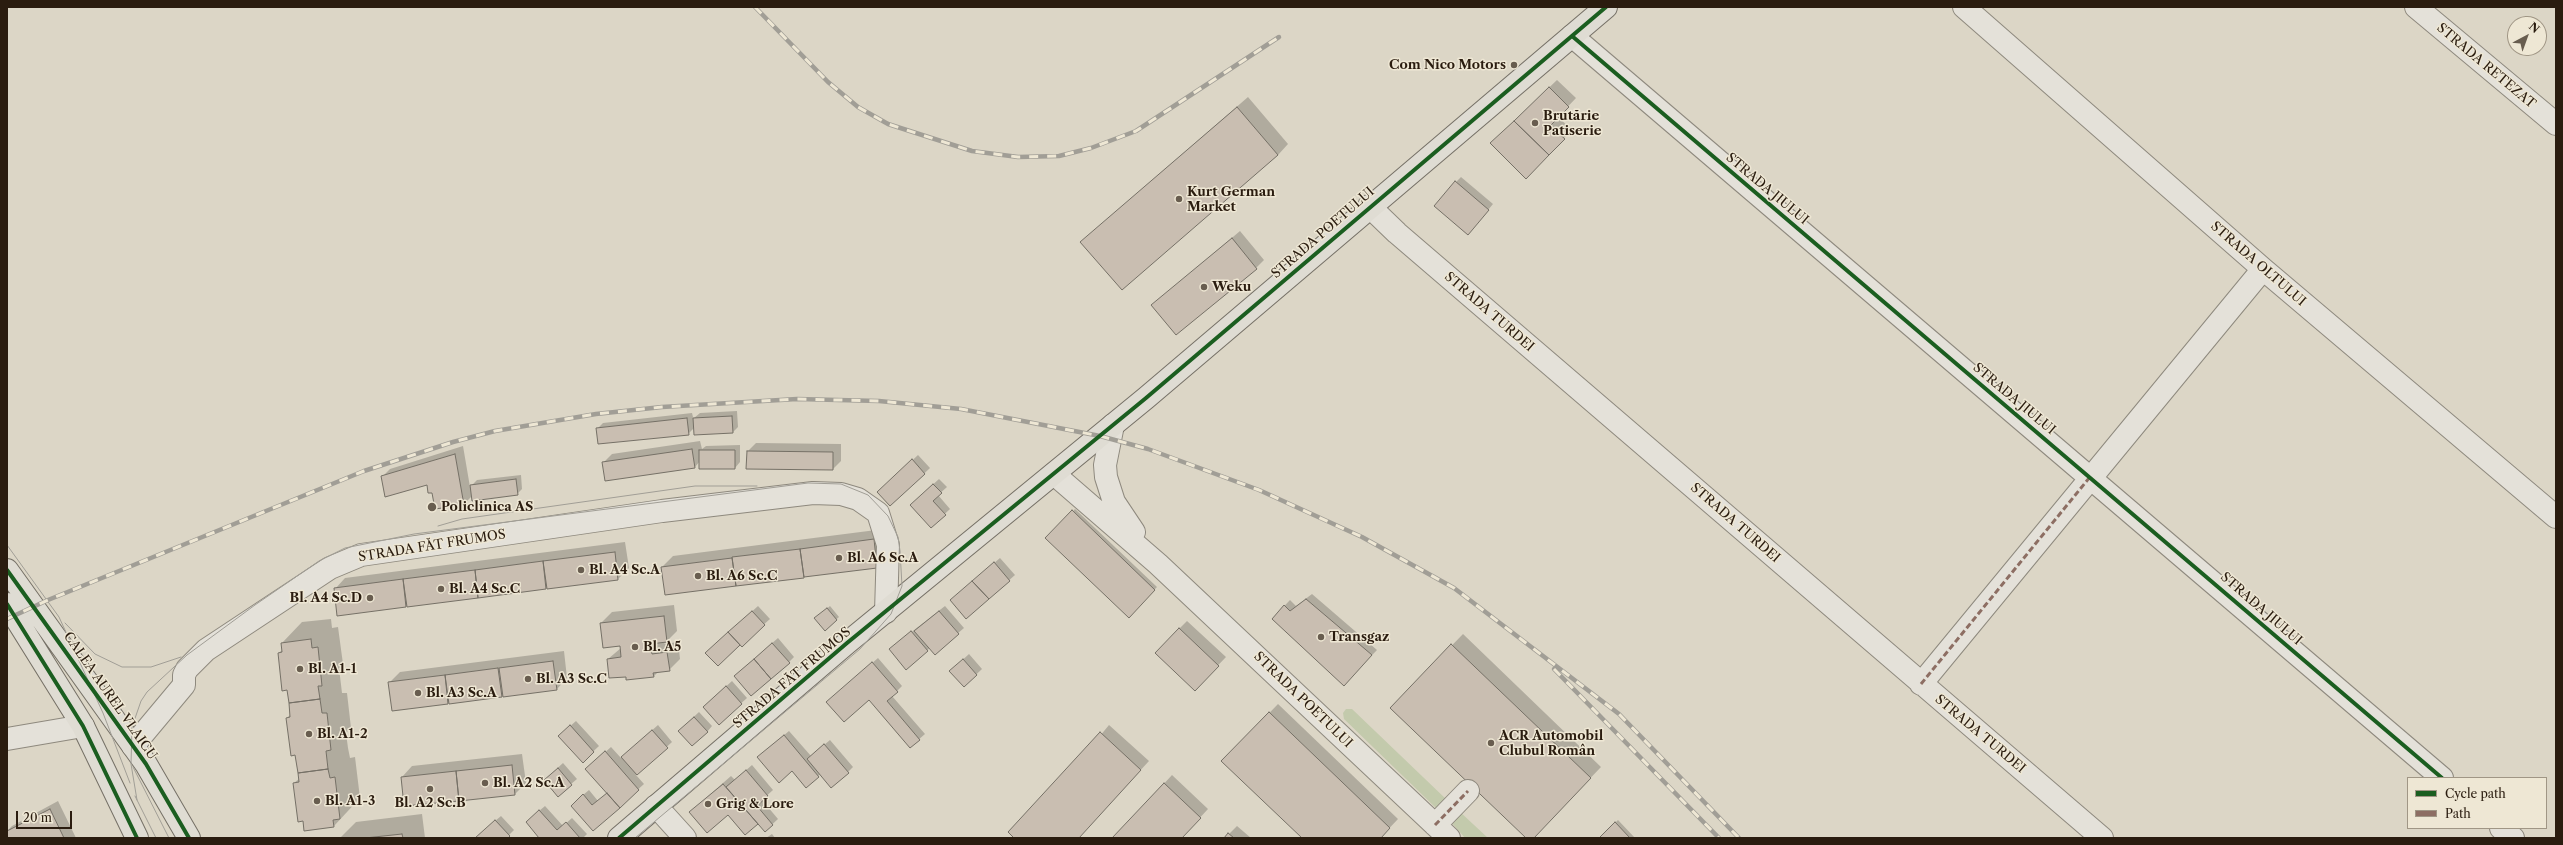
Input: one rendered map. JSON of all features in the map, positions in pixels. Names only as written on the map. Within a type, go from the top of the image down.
[{"type":"main road","name":"STRADA POETULUI","points":[[1054,474],[1606,7]]},
{"type":"main road","name":"STRADA FĂT FRUMOS","points":[[619,838],[886,612],[1054,474]]},
{"type":"main road","name":"CALEA AUREL VLAICU","points":[[7,570],[159,784],[189,838]]},
{"type":"main road","points":[[7,604],[83,726],[137,838]]},
{"type":"street","name":"STRADA OLTULUI","points":[[1964,7],[2263,269],[2556,517]]},
{"type":"street","name":"STRADA RETEZAT","points":[[2416,7],[2556,124]]},
{"type":"street","name":"STRADA JIULUI","points":[[1572,36],[2441,777]]},
{"type":"street","name":"STRADA TURDEI","points":[[1369,206],[1403,238],[2102,838]]},
{"type":"street","points":[[1921,684],[2090,477],[2263,269]]},
{"type":"street","name":"STRADA POETULUI","points":[[1113,425],[1106,465],[1110,493],[1128,524],[1158,564]]},
{"type":"street","name":"STRADA POETULUI","points":[[1054,474],[1158,564],[1442,832]]},
{"type":"street","name":"STRADA FĂT FRUMOS","points":[[133,746],[184,685],[184,675],[193,661],[223,638],[330,568],[361,555],[662,511],[813,493],[841,494],[858,499],[878,513],[888,545],[886,612]]},
{"type":"street","points":[[7,739],[83,726]]},
{"type":"street","points":[[1442,832],[1468,791]]},
{"type":"street","points":[[656,806],[685,838]]},
{"type":"street","points":[[2502,829],[2512,838]]},
{"type":"green space","points":[[1346,709],[1352,709],[1447,800],[1436,808],[1344,719],[1343,713]]},
{"type":"green space","points":[[1459,811],[1488,838],[1465,838],[1452,823]]},
{"type":"building","name":"Brutărie Patiserie","points":[[1549,87],[1569,107],[1550,126],[1565,139],[1549,155],[1514,121]]},
{"type":"building","name":"Kurt German Market","points":[[1237,107],[1278,155],[1122,290],[1080,242]]},
{"type":"building","points":[[1514,121],[1549,155],[1526,179],[1490,143]]},
{"type":"building","points":[[1455,181],[1489,210],[1468,235],[1434,206]]},
{"type":"building","name":"Weku","points":[[1232,238],[1257,269],[1176,335],[1151,305]]},
{"type":"building","points":[[732,416],[733,433],[694,435],[693,418]]},
{"type":"building","points":[[687,418],[689,435],[598,444],[596,428]]},
{"type":"building","points":[[692,449],[695,468],[605,481],[602,462]]},
{"type":"building","points":[[699,450],[735,450],[735,469],[699,469]]},
{"type":"building","points":[[747,451],[833,452],[833,470],[746,469]]},
{"type":"building","points":[[455,454],[464,505],[435,509],[432,493],[428,493],[427,485],[385,497],[381,476]]},
{"type":"building","points":[[912,459],[925,474],[890,506],[877,492]]},
{"type":"building","points":[[516,479],[518,495],[472,501],[470,485]]},
{"type":"building","points":[[933,484],[942,493],[933,501],[946,515],[931,528],[910,505]]},
{"type":"building","points":[[1072,510],[1155,590],[1129,618],[1045,538]]},
{"type":"building","name":"Bl. A6 Sc.A","points":[[874,539],[877,568],[804,577],[800,549]]},
{"type":"building","points":[[800,549],[804,578],[736,586],[732,557]]},
{"type":"building","name":"Bl. A4 Sc.A","points":[[615,552],[618,580],[547,589],[543,561]]},
{"type":"building","name":"Bl. A6 Sc.C","points":[[732,558],[736,586],[665,595],[661,567]]},
{"type":"building","points":[[543,561],[546,589],[478,598],[475,570]]},
{"type":"building","points":[[994,562],[1010,581],[989,599],[972,581]]},
{"type":"building","name":"Bl. A4 Sc.C","points":[[475,570],[478,598],[407,607],[403,579]]},
{"type":"building","name":"Bl. A4 Sc.D","points":[[403,579],[406,607],[337,616],[334,588]]},
{"type":"building","points":[[972,581],[989,599],[966,619],[950,600]]},
{"type":"building","name":"Transgaz","points":[[1306,599],[1372,655],[1344,686],[1272,619],[1284,605],[1290,611]]},
{"type":"building","points":[[827,608],[837,620],[825,631],[814,618]]},
{"type":"building","points":[[752,611],[765,625],[742,647],[728,632]]},
{"type":"building","points":[[939,611],[959,634],[935,655],[914,631]]},
{"type":"building","name":"Bl. A5","points":[[664,616],[667,642],[650,644],[652,654],[667,652],[670,671],[653,673],[654,677],[626,680],[626,677],[609,678],[607,659],[621,657],[620,646],[603,648],[600,623]]},
{"type":"building","points":[[1179,628],[1219,666],[1195,691],[1155,653]]},
{"type":"building","points":[[911,631],[928,651],[906,670],[889,649]]},
{"type":"building","points":[[728,632],[740,645],[718,666],[705,653]]},
{"type":"building","name":"Bl. A1-1","points":[[311,639],[312,648],[318,647],[322,686],[318,686],[320,699],[289,703],[287,690],[282,691],[278,653],[282,652],[281,643]]},
{"type":"building","points":[[772,643],[790,663],[771,679],[754,659]]},
{"type":"building","name":"ACR Automobil Clubul Român","points":[[1451,644],[1591,778],[1534,838],[1526,838],[1390,708]]},
{"type":"building","points":[[754,659],[771,679],[751,696],[734,676]]},
{"type":"building","points":[[963,659],[977,675],[964,687],[949,671]]},
{"type":"building","name":"Bl. A3 Sc.C","points":[[553,661],[557,690],[503,697],[499,668]]},
{"type":"building","points":[[872,662],[898,692],[887,701],[920,740],[910,748],[869,700],[844,722],[826,702]]},
{"type":"building","points":[[498,668],[502,697],[449,704],[445,675]]},
{"type":"building","name":"Bl. A3 Sc.A","points":[[445,675],[448,704],[392,711],[388,682]]},
{"type":"building","points":[[726,686],[742,704],[719,725],[703,707]]},
{"type":"building","name":"Bl. A1-2","points":[[320,699],[322,713],[327,713],[331,750],[326,751],[328,769],[298,773],[295,755],[291,756],[286,718],[290,717],[289,703]]},
{"type":"building","points":[[1269,712],[1390,828],[1381,838],[1302,838],[1221,761]]},
{"type":"building","points":[[694,717],[708,732],[692,746],[678,731]]},
{"type":"building","points":[[570,725],[594,752],[583,763],[558,736]]},
{"type":"building","points":[[652,730],[668,748],[637,775],[621,757]]},
{"type":"building","points":[[1100,732],[1141,770],[1079,838],[1014,838],[1008,832]]},
{"type":"building","points":[[784,735],[819,777],[806,788],[792,771],[779,783],[757,757]]},
{"type":"building","points":[[824,744],[849,773],[831,788],[807,759]]},
{"type":"building","points":[[605,751],[639,790],[620,808],[585,769]]},
{"type":"building","name":"Bl. A2 Sc.A","points":[[512,765],[515,795],[459,801],[456,771]]},
{"type":"building","points":[[558,768],[572,785],[558,797],[544,780]]},
{"type":"building","name":"Bl. A1-3","points":[[328,769],[330,778],[335,777],[340,819],[333,820],[334,827],[304,831],[303,821],[298,822],[293,783],[299,782],[298,773]]},
{"type":"building","points":[[746,770],[768,796],[757,806],[773,825],[765,832],[726,787]]},
{"type":"building","name":"Bl. A2 Sc.B","points":[[456,771],[459,801],[404,806],[401,777]]},
{"type":"building","points":[[1164,783],[1201,818],[1182,838],[1112,838]]},
{"type":"building","points":[[723,784],[758,824],[745,835],[728,815],[707,833],[689,812]]},
{"type":"building","points":[[607,793],[620,808],[593,831],[571,806],[583,794],[592,805]]},
{"type":"building","points":[[50,809],[64,838],[7,838],[7,831]]},
{"type":"building","points":[[539,810],[557,830],[566,822],[580,838],[539,838],[526,822]]},
{"type":"building","points":[[495,820],[510,836],[508,838],[475,838]]},
{"type":"building","points":[[1615,822],[1630,838],[1599,838]]},
{"type":"building","points":[[1228,833],[1234,838],[1224,838]]},
{"type":"building","points":[[402,834],[403,838],[365,838]]},
{"type":"tram line","points":[[137,800],[131,764],[132,727],[141,701],[147,692],[187,655],[255,605],[319,561],[345,548],[414,534],[808,483],[841,484],[868,495],[888,516],[898,537],[902,586],[891,614],[860,649],[635,838]]},
{"type":"tram line","points":[[438,526],[462,519],[695,486],[757,486]]},
{"type":"tram line","points":[[7,545],[59,617],[103,713],[130,783]]},
{"type":"tram line","points":[[65,623],[95,654],[122,667],[151,667],[181,657]]},
{"type":"tram line","points":[[133,767],[169,838]]},
{"type":"tram line","points":[[135,796],[156,838]]},
{"type":"railway","points":[[755,7],[828,82],[858,107],[888,124],[972,151],[1018,157],[1059,156],[1091,148],[1136,131],[1279,37]]},
{"type":"railway","points":[[7,619],[48,600],[364,471],[453,442],[495,431],[596,414],[662,407],[797,399],[879,401],[961,409],[1100,436],[1148,449],[1259,490],[1362,537],[1454,588],[1619,714],[1739,838]]},
{"type":"railway","points":[[1554,669],[1719,838]]},
{"type":"marked path","points":[[1921,684],[2090,477]]},
{"type":"marked path","points":[[1435,825],[1468,791]]},
{"type":"cycle path","points":[[619,838],[847,643],[1146,398],[1606,7]]},
{"type":"cycle path","points":[[1572,36],[2441,777]]},
{"type":"cycle path","points":[[7,570],[146,764],[189,838]]},
{"type":"cycle path","points":[[7,604],[83,726],[137,838]]},
{"type":"place","name":"Com Nico Motors","points":[[1514,65]]},
{"type":"place","name":"Brutărie Patiserie","points":[[1535,123]]},
{"type":"place","name":"Kurt German Market","points":[[1179,199]]},
{"type":"place","name":"Weku","points":[[1204,287]]},
{"type":"place","name":"Policlinica AS","points":[[432,507]]},
{"type":"place","name":"Bl. A6 Sc.A","points":[[839,558]]},
{"type":"place","name":"Bl. A4 Sc.A","points":[[581,570]]},
{"type":"place","name":"Bl. A6 Sc.C","points":[[698,576]]},
{"type":"place","name":"Bl. A4 Sc.C","points":[[441,589]]},
{"type":"place","name":"Bl. A4 Sc.D","points":[[370,598]]},
{"type":"place","name":"Transgaz","points":[[1321,637]]},
{"type":"place","name":"Bl. A5","points":[[635,647]]},
{"type":"place","name":"Bl. A1-1","points":[[300,669]]},
{"type":"place","name":"Bl. A3 Sc.C","points":[[528,679]]},
{"type":"place","name":"Bl. A3 Sc.A","points":[[418,693]]},
{"type":"place","name":"Bl. A1-2","points":[[309,734]]},
{"type":"place","name":"ACR Automobil Clubul Român","points":[[1491,743]]},
{"type":"place","name":"Bl. A2 Sc.A","points":[[485,783]]},
{"type":"place","name":"Bl. A2 Sc.B","points":[[430,789]]},
{"type":"place","name":"Bl. A1-3","points":[[317,801]]},
{"type":"place","name":"Grig & Lore","points":[[708,804]]}]
